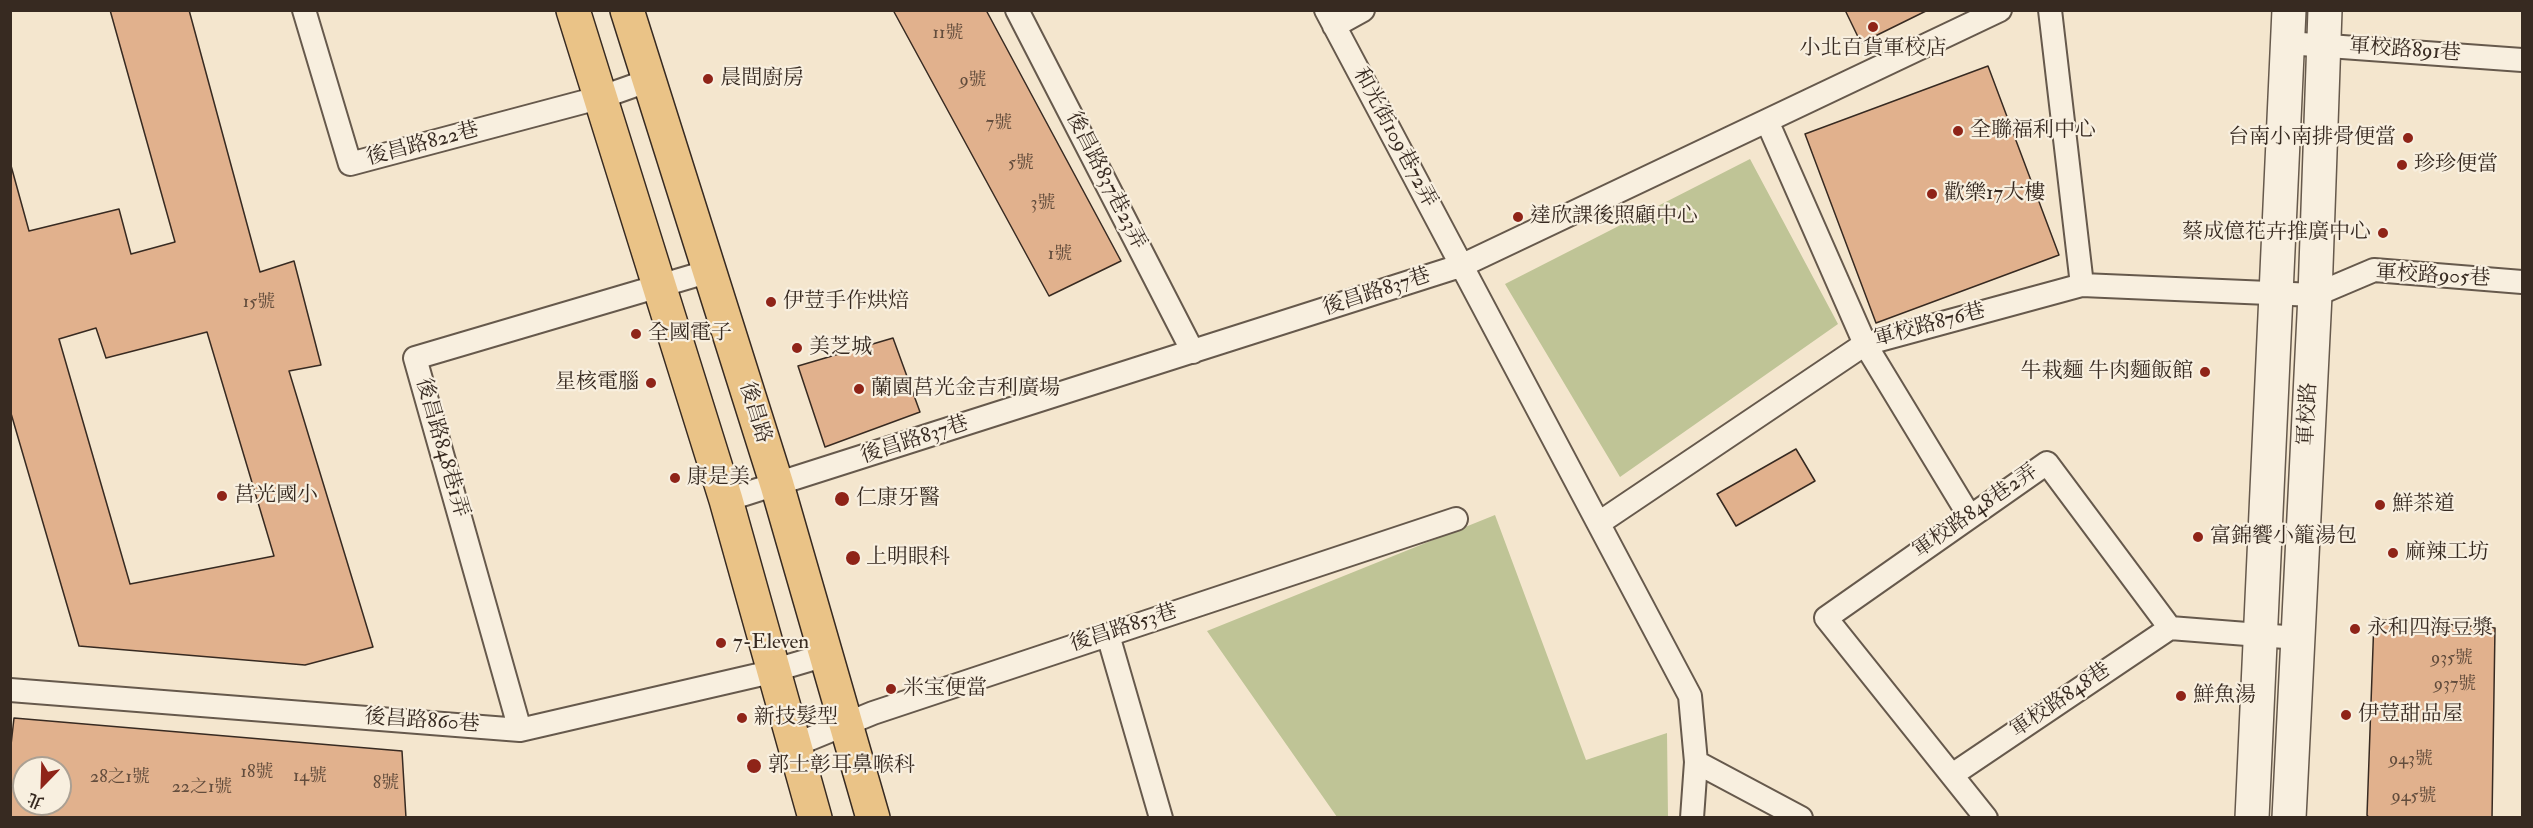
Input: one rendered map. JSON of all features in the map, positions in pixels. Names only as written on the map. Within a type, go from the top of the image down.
[{"type":"main road","points":[[573,10],[726,500],[815,818]]},
{"type":"main road","name":"後昌路","points":[[627,10],[777,485],[873,818]]},
{"type":"street","name":"軍校路","points":[[2252,818],[2289,10]]},
{"type":"street","name":"軍校路","points":[[2289,818],[2315,295],[2325,10]]},
{"type":"lane","name":"後昌路822巷","points":[[304,10],[350,164],[602,97],[650,80]]},
{"type":"lane","name":"後昌路837巷23弄","points":[[1017,10],[1193,352]]},
{"type":"lane","points":[[1330,18],[1363,10]]},
{"type":"lane","name":"後昌路837巷","points":[[726,500],[1463,265],[2000,10]]},
{"type":"lane","points":[[2050,10],[2082,285]]},
{"type":"lane","name":"和光街109巷72弄","points":[[1330,18],[1463,265]]},
{"type":"lane","name":"軍校路891巷","points":[[2287,43],[2523,60]]},
{"type":"lane","points":[[1767,121],[1864,344],[1970,517]]},
{"type":"lane","points":[[1463,265],[1690,696],[1696,762],[1692,818]]},
{"type":"lane","name":"軍校路905巷","points":[[2276,295],[2315,295],[2374,270],[2523,282]]},
{"type":"lane","name":"後昌路848巷1弄","points":[[520,730],[415,358],[710,271]]},
{"type":"lane","name":"軍校路876巷","points":[[1599,523],[1864,344],[2082,285],[2276,295]]},
{"type":"lane","name":"軍校路848巷2弄","points":[[1952,775],[1826,618],[2047,463],[2170,628]]},
{"type":"lane","name":"後昌路853巷","points":[[795,745],[846,723],[1456,519]]},
{"type":"lane","points":[[2170,628],[2260,637],[2298,638]]},
{"type":"lane","name":"軍校路848巷","points":[[1952,775],[2170,628]]},
{"type":"lane","points":[[1108,635],[1161,818]]},
{"type":"lane","name":"後昌路860巷","points":[[10,690],[520,730],[774,671],[826,655]]},
{"type":"lane","points":[[1696,762],[1801,818]]},
{"type":"lane","points":[[1952,775],[1986,818]]},
{"type":"green space","points":[[1750,159],[1838,324],[1620,477],[1505,284]]},
{"type":"green space","points":[[1495,515],[1586,760],[1667,733],[1668,817],[1337,817],[1207,631]]},
{"type":"building","points":[[110,10],[189,10],[260,272],[294,261],[321,365],[289,371],[373,647],[305,665],[79,646],[10,410],[10,162],[29,231],[119,209],[131,254],[175,242]],"holes":[[[96,328],[106,358],[207,332],[274,556],[130,584],[59,339]]]},
{"type":"building","points":[[893,10],[986,10],[1121,261],[1049,296]]},
{"type":"building","name":"小北百貨軍校店","points":[[1845,10],[1928,10],[1861,43]]},
{"type":"building","name":"歡樂17大樓","points":[[1988,66],[2059,255],[1876,323],[1805,134]]},
{"type":"building","name":"蘭園莒光金吉利廣場","points":[[893,338],[920,412],[825,447],[798,366]]},
{"type":"building","points":[[1796,449],[1815,481],[1736,526],[1717,494]]},
{"type":"building","points":[[2374,619],[2495,628],[2492,818],[2369,818],[2367,815]]},
{"type":"building","points":[[14,718],[402,751],[406,818],[10,818],[10,754]]},
{"type":"place","name":"小北百貨軍校店","points":[[1873,27]]},
{"type":"place","name":"晨間廚房","points":[[708,79]]},
{"type":"place","name":"全聯福利中心","points":[[1958,131]]},
{"type":"place","name":"台南小南排骨便當","points":[[2408,138]]},
{"type":"place","name":"珍珍便當","points":[[2402,165]]},
{"type":"place","name":"歡樂17大樓","points":[[1932,194]]},
{"type":"place","name":"達欣課後照顧中心","points":[[1518,217]]},
{"type":"place","name":"蔡成億花卉推廣中心","points":[[2383,233]]},
{"type":"place","name":"伊荳手作烘焙","points":[[771,302]]},
{"type":"place","name":"全國電子","points":[[636,334]]},
{"type":"place","name":"美芝城","points":[[797,348]]},
{"type":"place","name":"牛栽麵 牛肉麵飯館","points":[[2205,372]]},
{"type":"place","name":"星核電腦","points":[[651,383]]},
{"type":"place","name":"蘭園莒光金吉利廣場","points":[[859,389]]},
{"type":"place","name":"康是美","points":[[675,478]]},
{"type":"place","name":"莒光國小","points":[[222,496]]},
{"type":"place","name":"仁康牙醫","points":[[842,499]]},
{"type":"place","name":"鮮茶道","points":[[2380,505]]},
{"type":"place","name":"富錦饗小籠湯包","points":[[2198,537]]},
{"type":"place","name":"麻辣工坊","points":[[2393,553]]},
{"type":"place","name":"上明眼科","points":[[853,558]]},
{"type":"place","name":"永和四海豆漿","points":[[2355,629]]},
{"type":"place","name":"7-Eleven","points":[[721,643]]},
{"type":"place","name":"米宝便當","points":[[891,689]]},
{"type":"place","name":"鮮魚湯","points":[[2181,696]]},
{"type":"place","name":"伊荳甜品屋","points":[[2346,715]]},
{"type":"place","name":"新技髮型","points":[[742,718]]},
{"type":"place","name":"郭士彰耳鼻喉科","points":[[754,766]]}]
